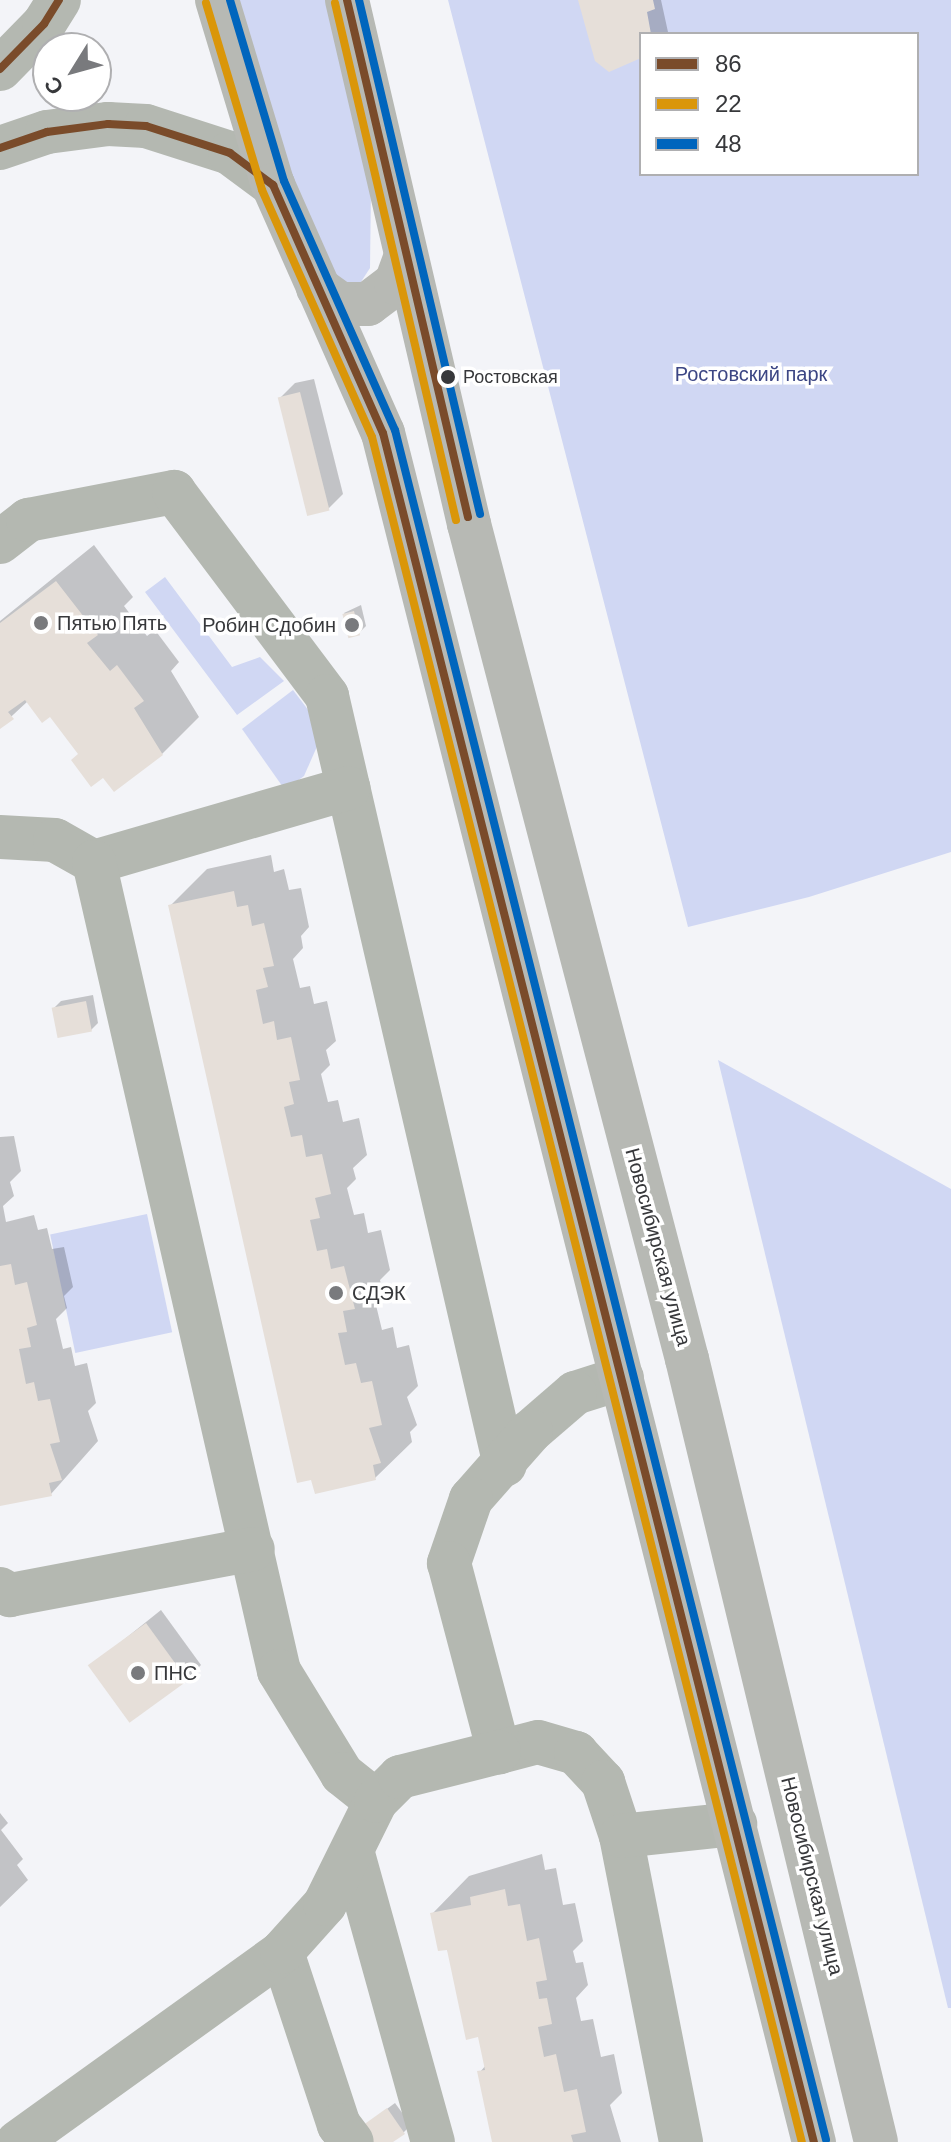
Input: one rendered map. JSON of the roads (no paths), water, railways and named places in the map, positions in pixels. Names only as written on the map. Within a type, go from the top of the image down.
[{"type":"main road","points":[[217,0],[273,185],[383,433],[814,2142]]},
{"type":"main road","name":"Новосибирская улица","points":[[347,0],[405,258],[432,354],[469,524],[687,1359],[876,2142]]},
{"type":"main road","points":[[318,288],[340,304],[368,304],[396,283],[405,258]]},
{"type":"main road","points":[[622,1378],[687,1359]]},
{"type":"street","points":[[0,69],[44,24],[59,0]]},
{"type":"street","points":[[0,148],[47,132],[108,124],[146,126],[230,153],[273,185]]},
{"type":"street","points":[[0,542],[28,520],[174,492],[327,696],[505,1465]]},
{"type":"street","points":[[0,837],[55,840],[94,862],[348,788]]},
{"type":"street","points":[[94,862],[279,1671],[342,1774],[376,1801]]},
{"type":"street","points":[[499,1752],[449,1563],[471,1499],[557,1405],[575,1393],[622,1378]]},
{"type":"street","points":[[0,1589],[10,1595],[253,1549]]},
{"type":"street","points":[[18,2142],[282,1952],[325,1904],[353,1854],[376,1801],[400,1777],[538,1742],[576,1753],[603,1782],[621,1836],[681,2142]]},
{"type":"street","points":[[621,1836],[735,1824]]},
{"type":"street","points":[[353,1854],[433,2142]]},
{"type":"street","points":[[282,1952],[339,2125],[352,2142]]},
{"type":"place","name":"Ростовская","points":[[448,377]]},
{"type":"place","name":"Пятью Пять","points":[[41,623]]},
{"type":"place","name":"Робин Сдобин","points":[[352,625]]},
{"type":"place","name":"СДЭК","points":[[336,1293]]},
{"type":"place","name":"ПНС","points":[[138,1673]]},
{"type":"park label","name":"Ростовский парк","points":[[751,374]]}]
